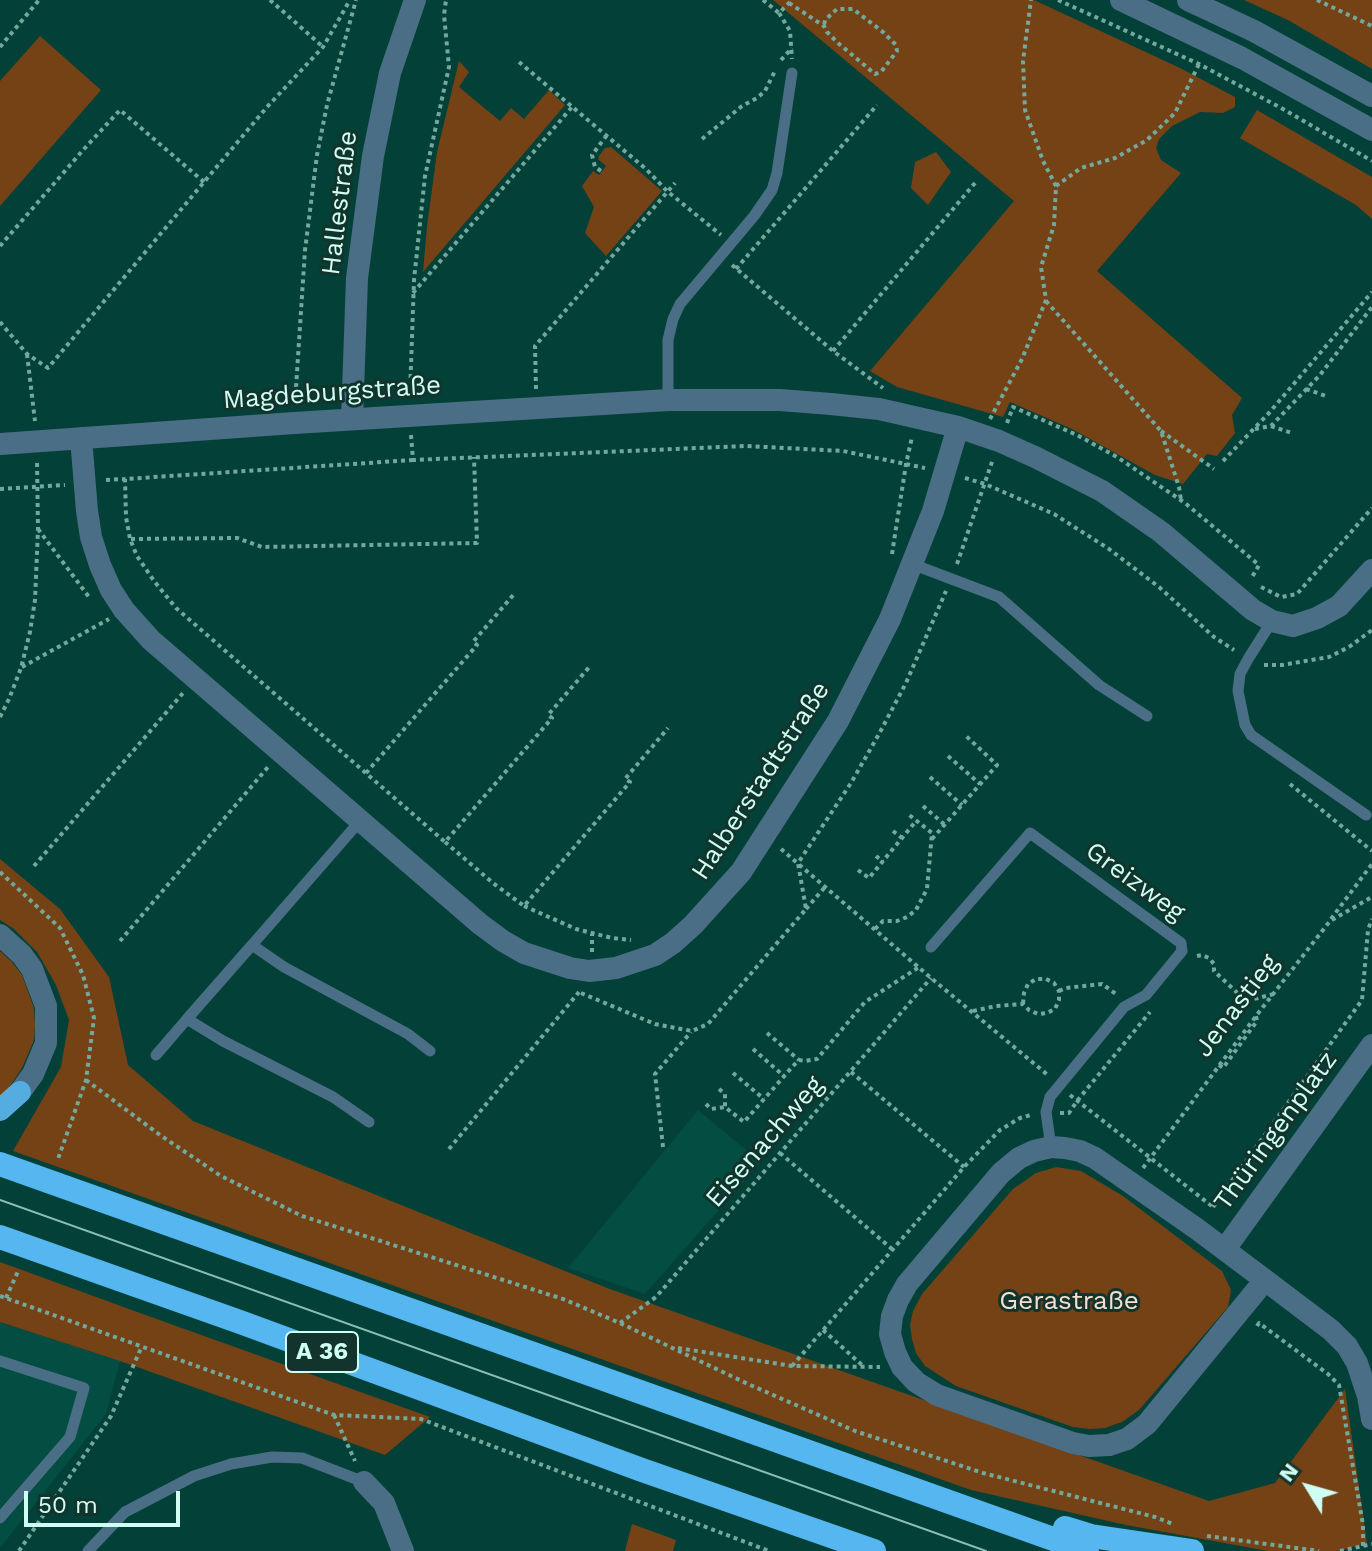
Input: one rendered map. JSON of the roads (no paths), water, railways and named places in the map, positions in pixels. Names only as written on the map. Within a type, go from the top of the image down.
[{"type":"highway","points":[[0,1110],[20,1092]]},
{"type":"highway","name":"A 36","points":[[0,1164],[1087,1551]]},
{"type":"highway","name":"A 36","points":[[0,1237],[874,1551]]},
{"type":"highway","points":[[946,1500],[1023,1515],[1091,1536],[1198,1544]]},
{"type":"street","points":[[1121,0],[1242,58],[1372,130]]},
{"type":"street","points":[[1188,0],[1254,31],[1372,96]]},
{"type":"street","name":"Hallestraße","points":[[352,419],[357,278],[373,156],[390,73],[424,6]]},
{"type":"street","name":"Magdeburgstraße","points":[[0,444],[668,400],[780,400],[879,409],[958,427],[986,426],[1035,457],[1102,491],[1161,532],[1253,610],[1272,621]]},
{"type":"street","name":"Halberstadtstraße","points":[[81,438],[83,482],[91,537],[100,565],[124,610],[151,640],[480,924],[503,941],[542,961],[589,971],[616,968],[655,955],[693,925],[741,872],[838,721],[890,619],[901,564],[945,472],[958,427]]},
{"type":"street","points":[[1272,621],[1293,626],[1317,618],[1339,606],[1372,570]]},
{"type":"street","points":[[0,935],[32,969],[46,1006],[46,1043],[33,1074],[20,1092]]},
{"type":"street","name":"Thüringenplatz","points":[[1225,1249],[1372,1045]]},
{"type":"street","points":[[1265,1280],[1147,1424],[1127,1439],[1109,1445],[1073,1443],[937,1395],[916,1382],[902,1367],[890,1334],[892,1316],[907,1284],[1001,1173],[1019,1158],[1034,1151],[1065,1148],[1095,1158],[1225,1249],[1331,1330],[1347,1346],[1357,1363],[1370,1395],[1372,1419]]},
{"type":"street","points":[[364,1482],[384,1503],[403,1551]]},
{"type":"lane","points":[[668,400],[668,340],[673,319],[680,304],[764,204],[772,190],[792,73]]},
{"type":"lane","points":[[901,564],[999,597],[1099,685],[1147,716]]},
{"type":"lane","points":[[1272,621],[1240,674],[1238,691],[1245,725],[1251,735],[1366,815]]},
{"type":"lane","points":[[156,1055],[360,821]]},
{"type":"lane","name":"Greizweg","points":[[931,947],[1030,833],[1181,943],[1182,951],[1146,995],[1124,1007],[1058,1084],[1046,1112],[1051,1147]]},
{"type":"lane","points":[[252,945],[284,967],[408,1034],[430,1051]]},
{"type":"lane","points":[[187,1019],[223,1041],[333,1097],[369,1122]]},
{"type":"lane","points":[[0,1361],[84,1388],[70,1437],[0,1518]]},
{"type":"lane","points":[[88,1551],[125,1512],[194,1476],[231,1464],[272,1457],[302,1458],[364,1482]]},
{"type":"tram line","points":[[0,1200],[986,1551]]},
{"type":"park label","name":"Gerastraße","points":[[1069,1301]]}]
